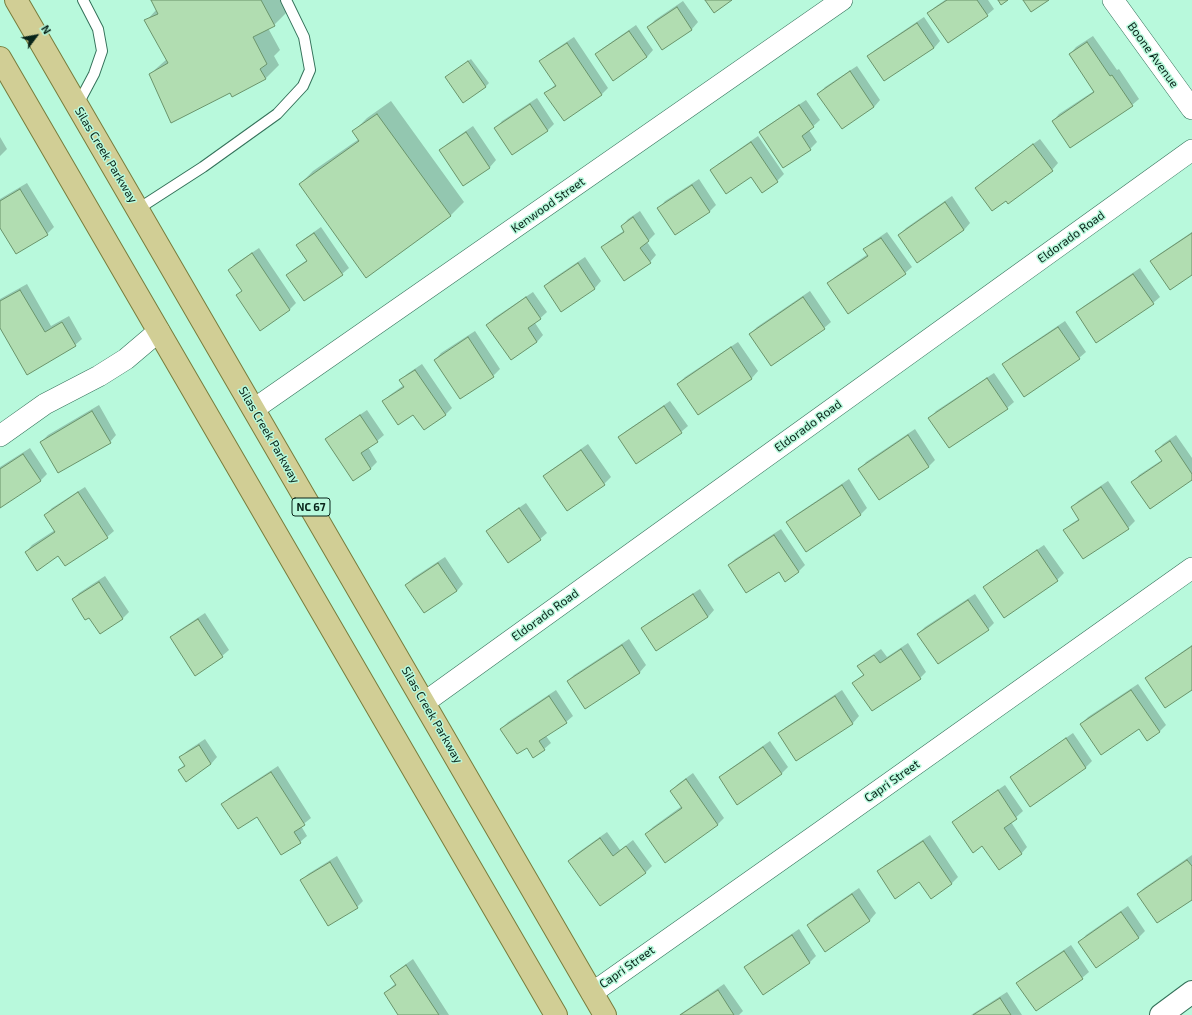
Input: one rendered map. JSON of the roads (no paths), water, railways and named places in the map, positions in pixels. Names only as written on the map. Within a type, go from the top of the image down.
[{"type":"main road","name":"Silas Creek Parkway","points":[[16,0],[605,1015]]},
{"type":"main road","points":[[0,58],[556,1015]]},
{"type":"street","name":"Kenwood Street","points":[[254,409],[842,0]]},
{"type":"street","name":"Boone Avenue","points":[[1113,0],[1192,109]]},
{"type":"street","name":"Eldorado Road","points":[[424,702],[1192,150]]},
{"type":"street","points":[[0,436],[45,404],[100,376],[126,359],[159,331]]},
{"type":"street","name":"Capri Street","points":[[592,993],[1192,568]]},
{"type":"street","points":[[1161,1015],[1192,992]]},
{"type":"lane","points":[[77,106],[94,74],[102,52],[98,29],[83,0]]},
{"type":"lane","points":[[138,209],[203,167],[277,114],[303,86],[310,70],[304,37],[286,0]]}]
